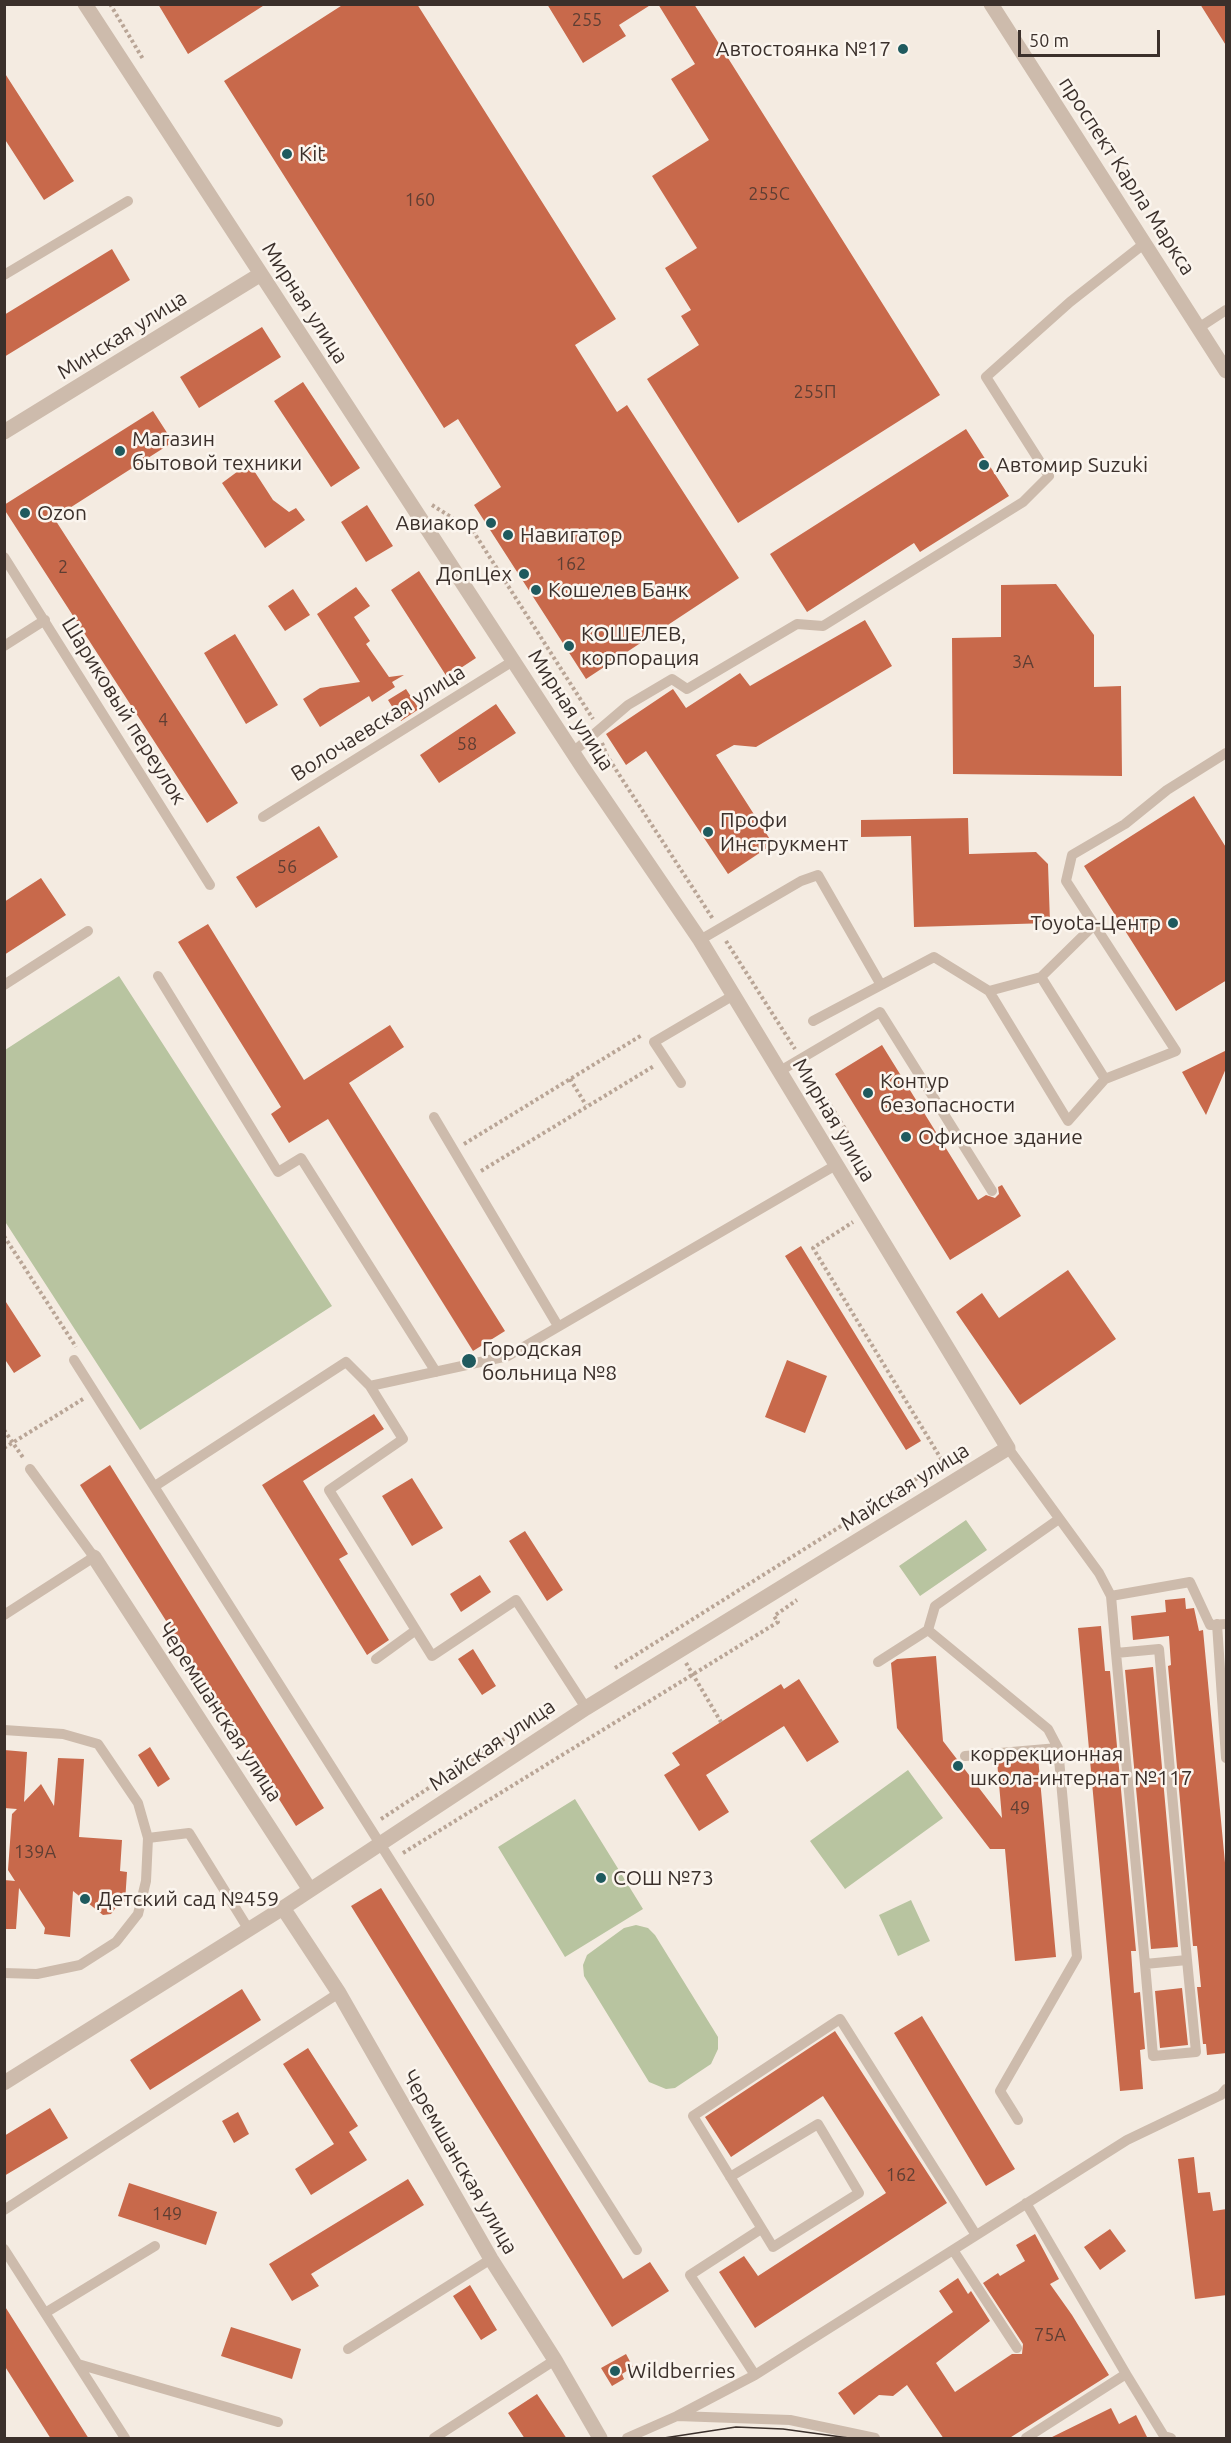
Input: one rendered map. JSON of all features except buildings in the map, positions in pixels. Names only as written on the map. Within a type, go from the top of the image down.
[{"type":"street","name":"Мирная улица","points":[[85,4],[513,661],[700,940],[1008,1448]]},
{"type":"street","name":"проспект Карла Маркса","points":[[991,4],[1227,371]]},
{"type":"street","name":"Минская улица","points":[[4,432],[261,274]]},
{"type":"street","name":"Майская улица","points":[[4,2083],[249,1930],[586,1708],[1008,1448]]},
{"type":"street","name":"Черемшанская улица","points":[[94,1557],[310,1890]]},
{"type":"street","name":"Черемшанская улица","points":[[283,1908],[339,1993],[491,2259],[555,2360],[600,2439]]},
{"type":"lane","points":[[4,274],[128,201]]},
{"type":"lane","points":[[573,752],[628,705],[672,679],[687,689],[797,624],[823,626],[1023,502],[1049,476],[986,377],[1070,302],[1145,243]]},
{"type":"lane","points":[[1200,327],[1227,310]]},
{"type":"lane","name":"Шариковый переулок","points":[[4,557],[210,885]]},
{"type":"lane","points":[[4,646],[45,620]]},
{"type":"lane","name":"Волочаевская улица","points":[[262,818],[513,661]]},
{"type":"lane","points":[[813,1020],[934,957],[989,991],[1068,1121],[1105,1079],[1176,1051],[1066,881],[1072,855],[1125,824],[1167,790],[1227,753]]},
{"type":"lane","points":[[700,940],[801,881],[818,875],[881,985]]},
{"type":"lane","points":[[989,991],[1041,976],[1094,925]]},
{"type":"lane","points":[[4,985],[88,932]]},
{"type":"lane","points":[[158,976],[279,1172],[301,1158],[436,1372]]},
{"type":"lane","points":[[1041,976],[1105,1079]]},
{"type":"lane","points":[[681,1083],[654,1042],[734,995]]},
{"type":"lane","points":[[780,1071],[880,1012],[992,1191]]},
{"type":"lane","points":[[434,1118],[558,1326]]},
{"type":"lane","points":[[370,1386],[508,1356],[836,1165]]},
{"type":"lane","points":[[77,1357],[95,1392],[637,2250]]},
{"type":"lane","points":[[155,1486],[346,1362],[370,1386],[403,1439],[329,1490],[432,1656],[516,1600],[586,1708]]},
{"type":"lane","points":[[1008,1448],[1099,1573],[1111,1596],[1116,1653],[1145,1964],[1153,2056],[1196,2052],[1159,1649],[1116,1653]]},
{"type":"lane","points":[[4,1615],[94,1557],[30,1469]]},
{"type":"lane","points":[[878,1662],[928,1630],[935,1606],[1059,1519]]},
{"type":"lane","points":[[1111,1596],[1190,1582],[1210,1625],[1222,1624],[1227,1758]]},
{"type":"lane","points":[[376,1659],[416,1630]]},
{"type":"lane","points":[[928,1630],[1048,1729],[1058,1748],[1077,1957],[1000,2091],[1018,2120]]},
{"type":"lane","points":[[4,1730],[63,1734],[98,1744],[138,1803],[148,1838],[146,1881],[138,1914],[116,1942],[80,1965],[37,1974],[4,1973]]},
{"type":"lane","points":[[964,1756],[1058,1748]]},
{"type":"lane","points":[[148,1838],[189,1833],[249,1930]]},
{"type":"lane","points":[[1145,1964],[1187,1960]]},
{"type":"lane","points":[[4,2210],[339,1993]]},
{"type":"lane","points":[[730,2177],[818,2124],[859,2193],[773,2247],[761,2229],[693,2116],[840,2019],[976,2235]]},
{"type":"lane","points":[[627,2439],[755,2375],[1127,2140],[1221,2095],[1227,2089]]},
{"type":"lane","points":[[1026,2203],[1126,2374],[1164,2436],[1170,2439]]},
{"type":"lane","points":[[755,2375],[690,2275],[761,2229]]},
{"type":"lane","points":[[45,2313],[155,2246]]},
{"type":"lane","points":[[4,2249],[125,2439]]},
{"type":"lane","points":[[953,2250],[1017,2348]]},
{"type":"lane","points":[[348,2349],[491,2259]]},
{"type":"lane","points":[[434,2439],[555,2360]]},
{"type":"lane","points":[[78,2364],[278,2422]]},
{"type":"lane","points":[[1026,2439],[1126,2374]]},
{"type":"lane","points":[[677,2416],[790,2420],[875,2439]]},
{"type":"path","points":[[454,1150],[647,1032],[654,1042]]},
{"type":"path","points":[[471,1177],[665,1059]]},
{"type":"path","points":[[570,1079],[586,1105]]},
{"type":"path","points":[[613,1669],[943,1462],[813,1248],[866,1214]]},
{"type":"path","points":[[4,1236],[77,1357]]},
{"type":"path","points":[[4,1448],[95,1392]]},
{"type":"path","points":[[4,1430],[30,1469]]},
{"type":"path","points":[[391,1858],[778,1622],[774,1616],[805,1594]]},
{"type":"path","points":[[669,1634],[721,1722]]},
{"type":"path","points":[[378,1821],[551,1708]]},
{"type":"green space","points":[[119,976],[332,1306],[140,1430],[4,1220],[5,1050]]},
{"type":"green space","points":[[966,1520],[987,1550],[920,1596],[899,1566]]},
{"type":"green space","points":[[908,1770],[943,1818],[845,1889],[810,1841]]},
{"type":"green space","points":[[575,1799],[643,1909],[565,1957],[498,1847]]},
{"type":"green space","points":[[911,1900],[930,1941],[898,1956],[879,1915]]},
{"type":"green space","points":[[636,1925],[648,1928],[655,1935],[718,2037],[718,2049],[711,2064],[675,2088],[666,2089],[649,2082],[584,1976],[583,1965],[587,1955],[624,1928]]},
{"type":"tram line","points":[[664,2438],[736,2427],[783,2429],[849,2438]]},
{"type":"tram line","points":[[738,2438],[745,2438]]},
{"type":"place","name":"Автостоянка №17","points":[[903,49]]},
{"type":"place","name":"Kit","points":[[287,154]]},
{"type":"place","name":"Магазин бытовой техники","points":[[120,451]]},
{"type":"place","name":"Автомир Suzuki","points":[[984,465]]},
{"type":"place","name":"Ozon","points":[[25,513]]},
{"type":"place","name":"Авиакор","points":[[491,523]]},
{"type":"place","name":"Навигатор","points":[[508,535]]},
{"type":"place","name":"ДопЦех","points":[[524,574]]},
{"type":"place","name":"Кошелев Банк","points":[[536,590]]},
{"type":"place","name":"КОШЕЛЕВ, корпорация","points":[[569,646]]},
{"type":"place","name":"Профи Инструкмент","points":[[708,832]]},
{"type":"place","name":"Toyota-Центр","points":[[1173,923]]},
{"type":"place","name":"Контур безопасности","points":[[868,1093]]},
{"type":"place","name":"Офисное здание","points":[[906,1137]]},
{"type":"place","name":"Городская больница №8","points":[[469,1361]]},
{"type":"place","name":"коррекционная школа-интернат №117","points":[[958,1766]]},
{"type":"place","name":"СОШ №73","points":[[601,1878]]},
{"type":"place","name":"Детский сад №459","points":[[85,1899]]},
{"type":"place","name":"Wildberries","points":[[615,2371]]}]
